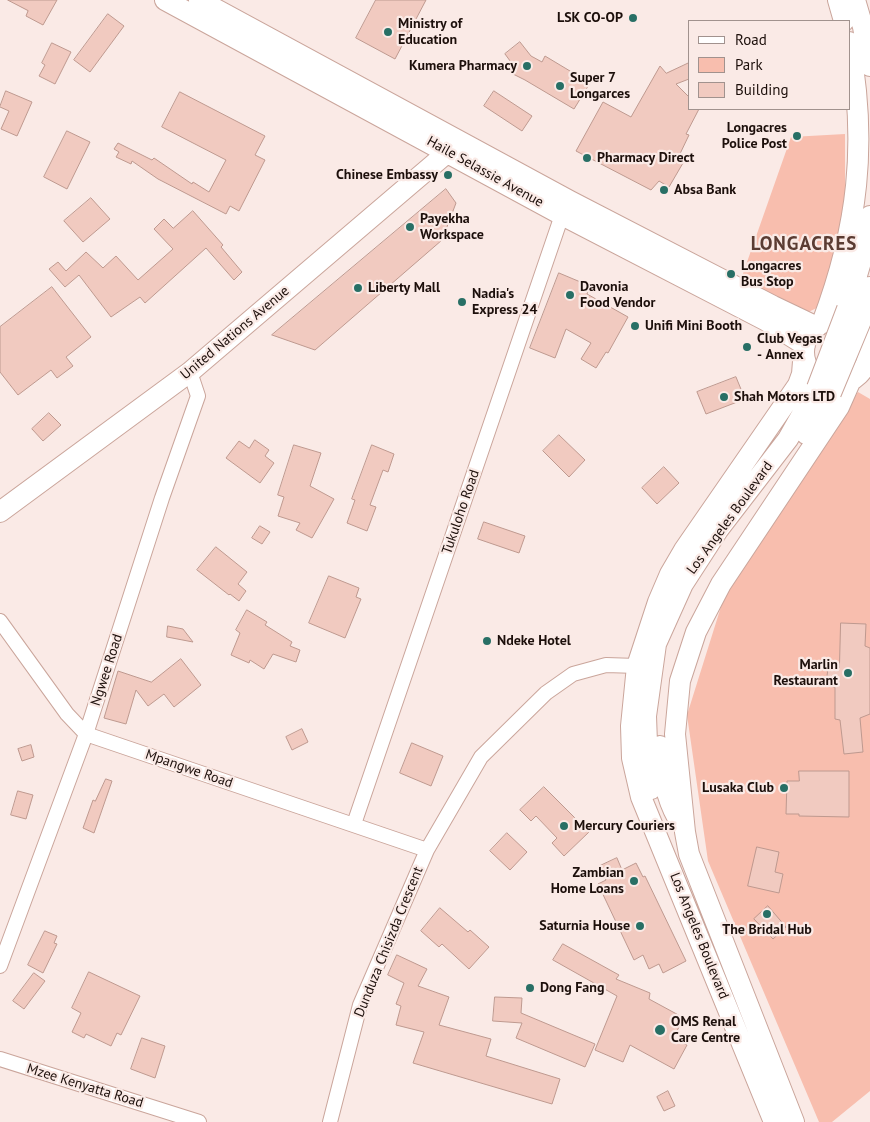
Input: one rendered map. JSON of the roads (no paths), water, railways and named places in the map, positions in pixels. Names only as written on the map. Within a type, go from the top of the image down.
[{"type":"main road","name":"Haile Selassie Avenue","points":[[165,0],[452,145]]},
{"type":"main road","name":"Haile Selassie Avenue","points":[[199,0],[452,145],[765,320],[805,347]]},
{"type":"main road","points":[[838,0],[844,20]]},
{"type":"main road","points":[[855,0],[863,27],[870,66]]},
{"type":"main road","points":[[820,325],[836,320],[850,324],[861,334],[869,349],[859,380],[835,384],[818,379],[807,366],[805,347],[808,336],[820,325],[835,289],[853,217],[859,143],[858,106],[850,49]]},
{"type":"main road","name":"United Nations Avenue","points":[[0,512],[190,372],[452,145]]},
{"type":"main road","name":"Haile Selassie Avenue","points":[[566,208],[773,306],[820,325]]},
{"type":"main road","name":"Los Angeles Boulevard","points":[[855,313],[870,216]]},
{"type":"main road","name":"Los Angeles Boulevard","points":[[685,832],[670,804],[661,768],[659,717],[669,647],[695,590],[730,537],[799,446],[855,313],[870,287]]},
{"type":"main road","name":"Los Angeles Boulevard","points":[[774,1122],[641,797],[632,758],[631,726],[636,666],[658,602],[670,574],[684,550],[798,385],[802,374],[805,347]]},
{"type":"main road","name":"Los Angeles Boulevard","points":[[794,1122],[689,854],[675,734],[680,681],[696,632],[721,584],[859,380]]},
{"type":"main road","name":"Los Angeles Boulevard","points":[[657,833],[648,770],[646,716],[656,644],[683,584],[718,530],[824,390]]},
{"type":"street","name":"Tukuloho Road","points":[[354,824],[566,208]]},
{"type":"street","name":"Ngwee Road","points":[[0,966],[86,734],[162,498],[198,396],[190,372]]},
{"type":"street","name":"Mpangwe Road","points":[[0,621],[67,714],[86,734],[427,850]]},
{"type":"street","name":"Dunduza Chisizda Crescent","points":[[330,1122],[360,1005],[427,850],[482,757],[546,693],[573,674],[606,665],[636,666]]},
{"type":"street","name":"Mzee Kenyatta Road","points":[[0,1059],[199,1122]]},
{"type":"place","name":"LSK CO-OP","points":[[633,18]]},
{"type":"place","name":"Ministry of Education","points":[[388,32]]},
{"type":"place","name":"Kumera Pharmacy","points":[[527,66]]},
{"type":"place","name":"Super 7 Longarces","points":[[560,86]]},
{"type":"place","name":"Longacres Police Post","points":[[797,136]]},
{"type":"place","name":"Pharmacy Direct","points":[[587,158]]},
{"type":"place","name":"Chinese Embassy","points":[[448,175]]},
{"type":"place","name":"Absa Bank","points":[[664,190]]},
{"type":"place","name":"Payekha Workspace","points":[[410,227]]},
{"type":"place","name":"Longacres Bus Stop","points":[[731,274]]},
{"type":"place","name":"Liberty Mall","points":[[358,288]]},
{"type":"place","name":"Davonia Food Vendor","points":[[570,295]]},
{"type":"place","name":"Nadia's Express 24","points":[[462,302]]},
{"type":"place","name":"Unifi Mini Booth","points":[[635,326]]},
{"type":"place","name":"Club Vegas - Annex","points":[[747,347]]},
{"type":"place","name":"Shah Motors LTD","points":[[724,397]]},
{"type":"place","name":"Ndeke Hotel","points":[[487,641]]},
{"type":"place","name":"Marlin Restaurant","points":[[848,673]]},
{"type":"place","name":"Lusaka Club","points":[[784,788]]},
{"type":"place","name":"Mercury Couriers","points":[[564,826]]},
{"type":"place","name":"Zambian Home Loans","points":[[634,881]]},
{"type":"place","name":"The Bridal Hub","points":[[767,914]]},
{"type":"place","name":"Saturnia House","points":[[640,926]]},
{"type":"place","name":"Dong Fang","points":[[530,988]]},
{"type":"place","name":"OMS Renal Care Centre","points":[[660,1030]]},
{"type":"district","name":"LONGACRES","points":[[804,245]]}]
